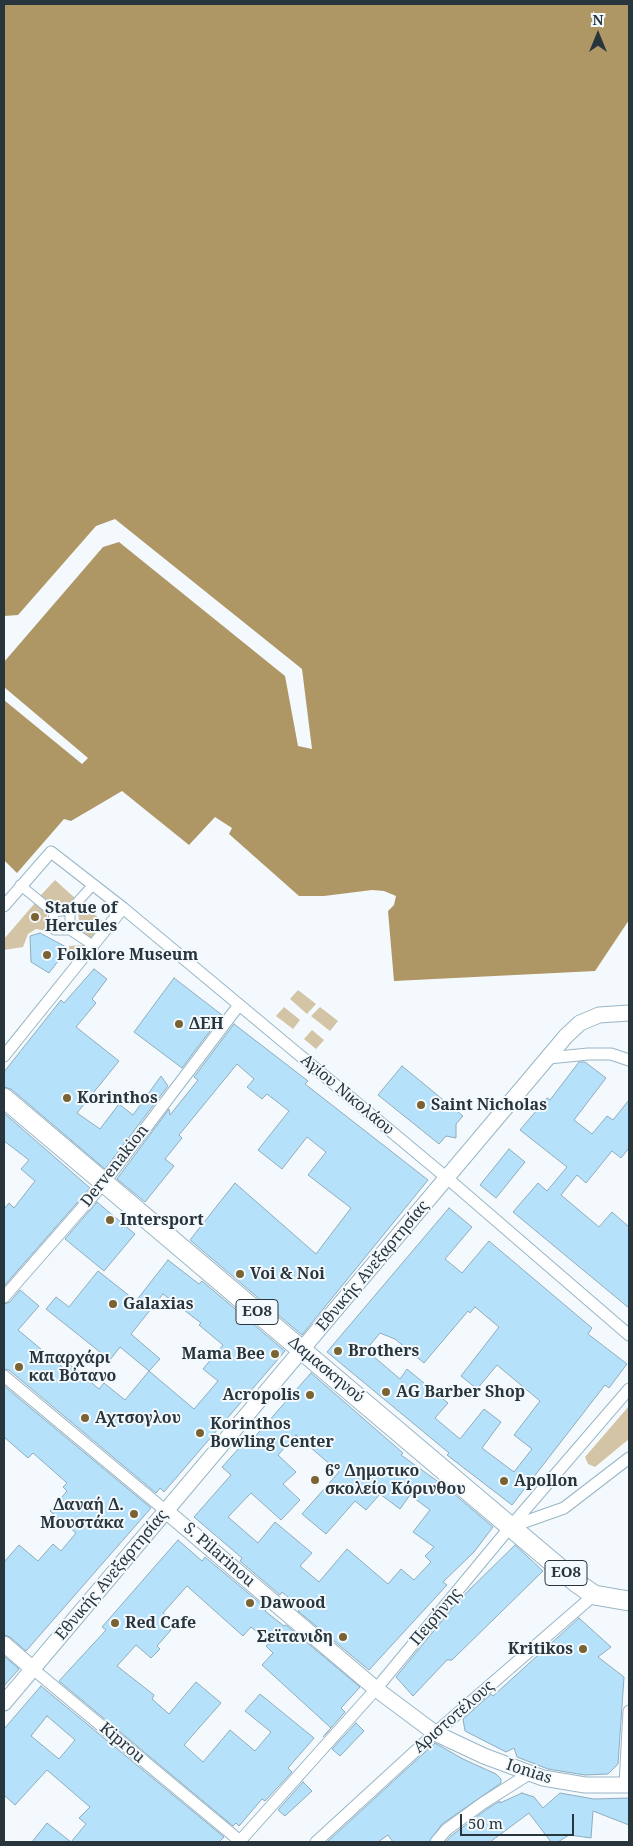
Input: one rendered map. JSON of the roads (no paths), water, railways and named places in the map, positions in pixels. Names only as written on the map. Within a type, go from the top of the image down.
[{"type":"main road","name":"Δαμασκηνού","points":[[4,1098],[511,1526]]},
{"type":"main road","name":"ΕΟ8","points":[[511,1526],[594,1595],[629,1601]]},
{"type":"street","name":"Αγίου Νικολάου","points":[[20,885],[51,852],[61,859],[123,908],[447,1178],[629,1335]]},
{"type":"street","points":[[4,906],[20,885],[53,912],[55,930],[70,930],[94,946]]},
{"type":"street","points":[[53,912],[70,910],[93,885]]},
{"type":"street","points":[[4,1056],[123,908]]},
{"type":"street","points":[[70,910],[70,930]]},
{"type":"street","name":"Dervenakion","points":[[4,1297],[104,1183],[239,1005]]},
{"type":"street","name":"Εθνικής Ανεξαρτησίας","points":[[4,1703],[580,1023],[599,1015],[629,1013]]},
{"type":"street","points":[[549,1058],[604,1054],[629,1060]]},
{"type":"street","name":"S. Pilarinou","points":[[4,1376],[376,1689],[435,1733]]},
{"type":"street","name":"Πειρήνης","points":[[240,1842],[376,1689],[511,1526],[629,1389]]},
{"type":"street","points":[[511,1526],[564,1508],[629,1458]]},
{"type":"street","name":"Αριστοτέλους","points":[[316,1842],[329,1838],[435,1733],[594,1595]]},
{"type":"street","name":"Kiprou","points":[[4,1644],[240,1842]]},
{"type":"street","points":[[627,1785],[629,1711]]},
{"type":"street","name":"Ionias","points":[[435,1733],[529,1774],[570,1784],[627,1785]]},
{"type":"street","points":[[436,1842],[446,1830],[483,1803],[529,1774]]},
{"type":"place","name":"Statue of Hercules","points":[[35,917]]},
{"type":"place","name":"Folklore Museum","points":[[47,955]]},
{"type":"place","name":"ΔΕΗ","points":[[179,1024]]},
{"type":"place","name":"Korinthos","points":[[67,1098]]},
{"type":"place","name":"Saint Nicholas","points":[[421,1105]]},
{"type":"place","name":"Intersport","points":[[110,1220]]},
{"type":"place","name":"Voi & Noi","points":[[240,1274]]},
{"type":"place","name":"Galaxias","points":[[113,1304]]},
{"type":"place","name":"Brothers","points":[[338,1351]]},
{"type":"place","name":"Mama Bee","points":[[275,1354]]},
{"type":"place","name":"Μπαρχάρι και Βὀτανο","points":[[19,1367]]},
{"type":"place","name":"AG Barber Shop","points":[[386,1392]]},
{"type":"place","name":"Acropolis","points":[[310,1395]]},
{"type":"place","name":"Αχτσογλου","points":[[85,1418]]},
{"type":"place","name":"Korinthos Bowling Center","points":[[200,1433]]},
{"type":"place","name":"6° Δημοτικο σκολείο Κόρινθου","points":[[315,1480]]},
{"type":"place","name":"Apollon","points":[[504,1481]]},
{"type":"place","name":"Δαναή Δ. Μουστάκα","points":[[134,1514]]},
{"type":"place","name":"Dawood","points":[[250,1603]]},
{"type":"place","name":"Red Cafe","points":[[115,1623]]},
{"type":"place","name":"Σεϊτανιδη","points":[[343,1637]]},
{"type":"place","name":"Kritikos","points":[[583,1649]]}]
